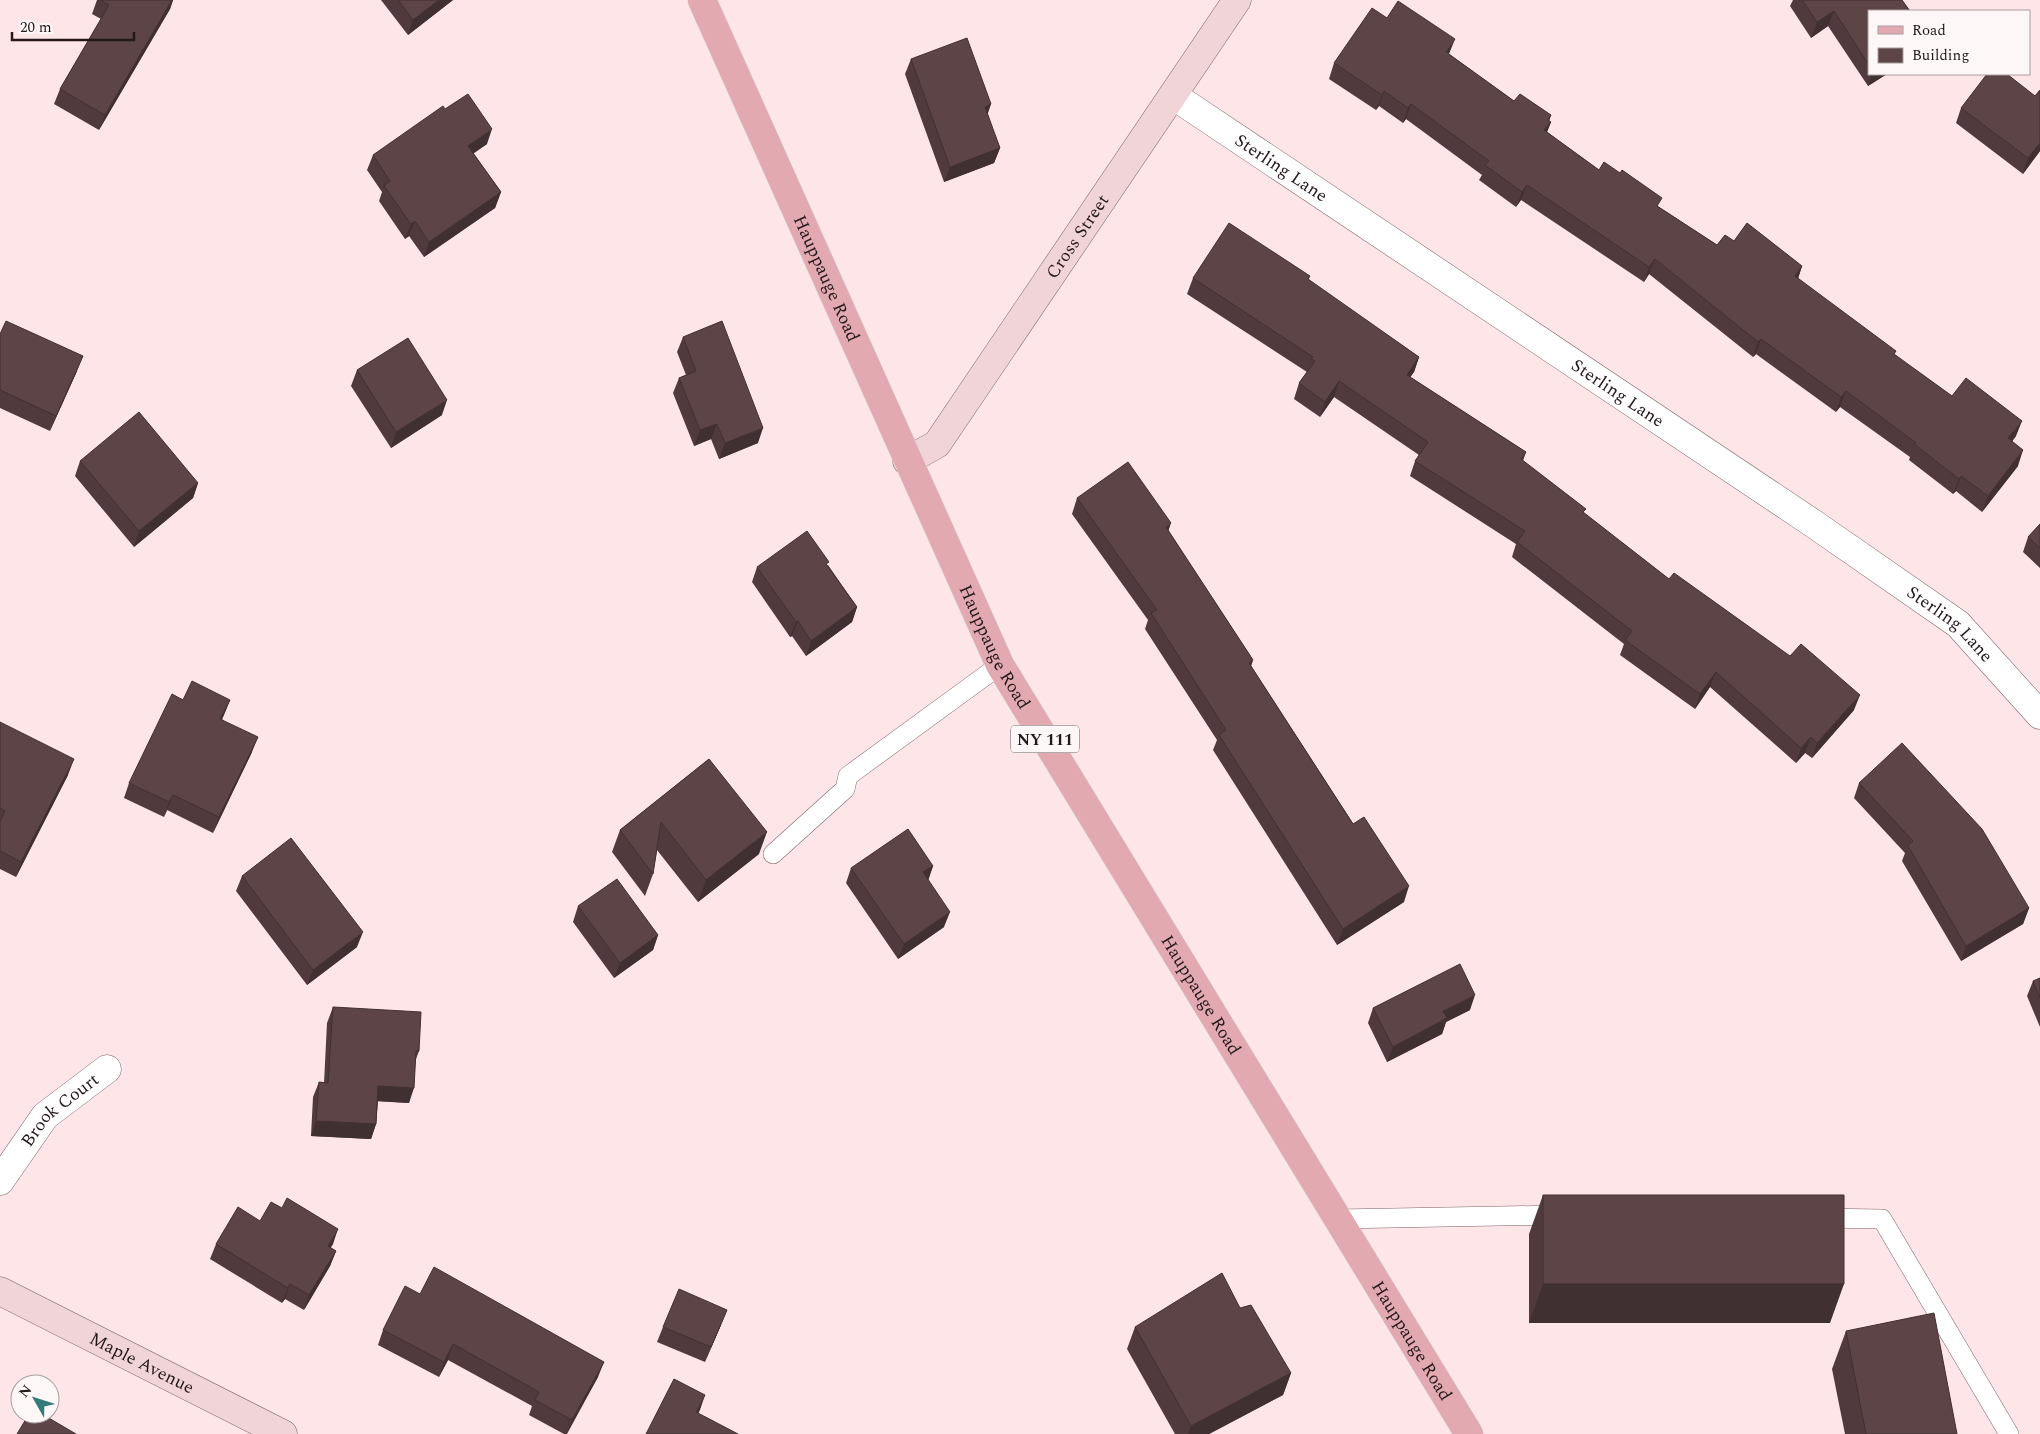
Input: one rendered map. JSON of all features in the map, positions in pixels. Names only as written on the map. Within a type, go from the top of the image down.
[{"type":"main road","name":"Hauppauge Road","points":[[702,0],[1000,665],[1469,1434]]},
{"type":"street","name":"Cross Street","points":[[907,461],[937,444],[1174,96],[1237,0]]},
{"type":"street","name":"Sterling Lane","points":[[1174,96],[1798,513],[1958,624],[2040,715]]},
{"type":"street","name":"Brook Court","points":[[0,1181],[45,1116],[107,1069]]},
{"type":"street","name":"Maple Avenue","points":[[0,1291],[283,1434]]},
{"type":"lane","points":[[773,854],[845,789],[848,776],[1000,665]]},
{"type":"lane","points":[[1338,1219],[1578,1215]]},
{"type":"lane","points":[[1803,1217],[1882,1219],[2009,1434]]},
{"type":"building","points":[[100,0],[172,0],[105,115],[60,89],[109,5]]},
{"type":"building","points":[[398,0],[439,0],[413,20]]},
{"type":"building","points":[[1802,0],[1902,0],[1909,10],[1868,10],[1868,63],[1834,11],[1817,22]]},
{"type":"building","points":[[1398,1],[1455,39],[1446,52],[1514,101],[1520,94],[1551,115],[1548,120],[1551,122],[1544,130],[1599,170],[1604,162],[1620,173],[1622,170],[1662,198],[1657,206],[1717,245],[1725,235],[1734,241],[1747,223],[1802,266],[1795,276],[1896,351],[1894,354],[1952,396],[1966,378],[2022,421],[2008,438],[2023,450],[1988,496],[1961,476],[1959,479],[1914,444],[1916,443],[1846,391],[1841,397],[1761,339],[1758,342],[1655,259],[1649,267],[1527,185],[1522,192],[1485,165],[1489,161],[1411,104],[1408,108],[1384,91],[1382,95],[1334,63],[1372,8],[1387,18]]},
{"type":"building","points":[[967,38],[991,104],[985,107],[1000,148],[950,167],[911,59]]},
{"type":"building","points":[[1986,75],[2008,75],[2035,96],[2040,90],[2040,143],[2028,158],[1961,108]]},
{"type":"building","points":[[468,94],[492,129],[468,146],[501,192],[429,242],[415,221],[411,224],[384,186],[390,181],[373,155],[443,106],[445,109]]},
{"type":"building","points":[[1229,223],[1310,276],[1308,279],[1419,357],[1407,375],[1526,452],[1521,459],[1586,509],[1583,512],[1669,579],[1674,573],[1790,656],[1801,644],[1860,695],[1817,743],[1811,737],[1801,748],[1716,672],[1700,694],[1625,640],[1632,631],[1517,542],[1525,531],[1415,461],[1428,442],[1339,381],[1325,402],[1299,383],[1315,361],[1311,359],[1313,357],[1193,278]]},
{"type":"building","points":[[6,321],[83,356],[56,416],[0,390],[0,334]]},
{"type":"building","points":[[722,321],[763,428],[725,443],[717,424],[700,430],[679,378],[696,371],[683,337]]},
{"type":"building","points":[[408,338],[447,400],[396,432],[357,370]]},
{"type":"building","points":[[139,412],[198,483],[139,531],[80,461]]},
{"type":"building","points":[[1128,462],[1171,523],[1166,527],[1253,660],[1249,663],[1353,824],[1364,817],[1409,886],[1343,929],[1219,735],[1226,730],[1151,613],[1157,610],[1077,498]]},
{"type":"building","points":[[2040,524],[2040,548],[2028,537]]},
{"type":"building","points":[[807,531],[829,562],[826,564],[857,607],[811,641],[757,567]]},
{"type":"building","points":[[192,681],[230,700],[220,719],[258,737],[219,817],[173,795],[169,802],[129,783],[172,694],[183,700]]},
{"type":"building","points":[[0,722],[74,759],[21,862],[0,851],[0,821],[5,811],[0,808]]},
{"type":"building","points":[[1902,743],[1982,829],[2029,908],[1966,946],[1908,846],[1913,841],[1859,783]]},
{"type":"building","points":[[709,759],[767,832],[706,880],[661,822],[653,874],[620,830]]},
{"type":"building","points":[[908,829],[933,866],[923,872],[950,912],[904,944],[851,868]]},
{"type":"building","points":[[291,838],[363,932],[313,970],[242,876]]},
{"type":"building","points":[[617,879],[658,935],[620,963],[578,906]]},
{"type":"building","points":[[1460,964],[1475,995],[1443,1011],[1447,1018],[1393,1047],[1373,1008]]},
{"type":"building","points":[[2040,978],[2040,998],[2033,981]]},
{"type":"building","points":[[333,1007],[421,1012],[419,1051],[416,1051],[414,1088],[378,1086],[376,1124],[316,1121],[319,1082],[328,1083]]},
{"type":"building","points":[[1543,1195],[1844,1195],[1844,1284],[1543,1284]]},
{"type":"building","points":[[287,1198],[338,1229],[328,1246],[336,1251],[309,1295],[290,1284],[288,1288],[216,1244],[238,1207],[260,1221],[271,1202],[282,1208]]},
{"type":"building","points":[[434,1267],[604,1362],[572,1420],[535,1400],[539,1392],[453,1344],[444,1362],[383,1330],[405,1286],[420,1294]]},
{"type":"building","points":[[1222,1273],[1240,1308],[1251,1305],[1291,1373],[1191,1426],[1135,1327]]},
{"type":"building","points":[[679,1289],[727,1310],[711,1347],[663,1327]]},
{"type":"building","points":[[1934,1313],[1957,1434],[1866,1434],[1846,1331]]},
{"type":"building","points":[[674,1379],[705,1395],[696,1412],[738,1434],[646,1434]]},
{"type":"building","points":[[23,1424],[59,1424],[76,1434],[17,1434]]}]
